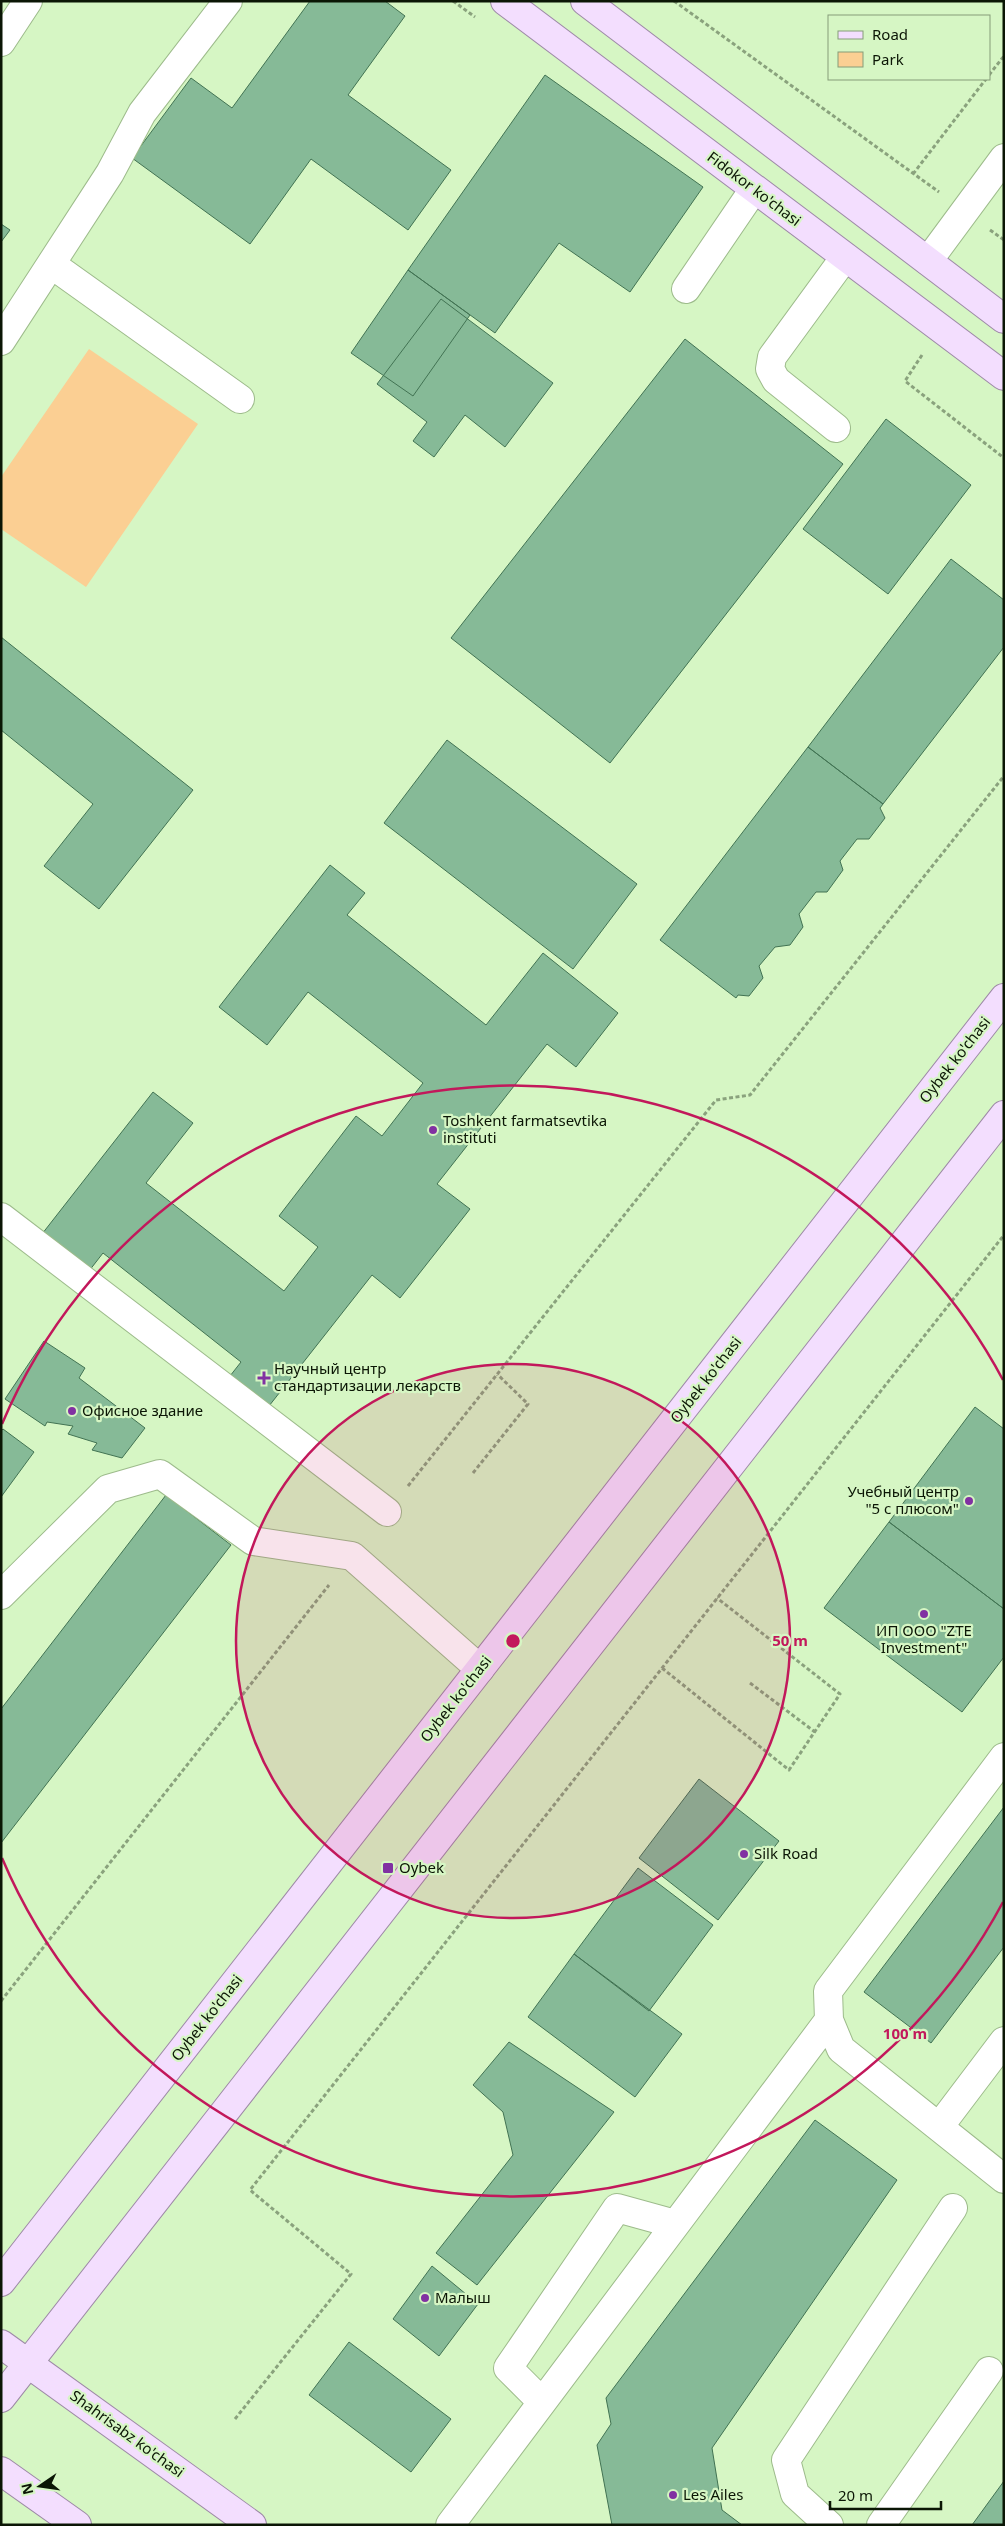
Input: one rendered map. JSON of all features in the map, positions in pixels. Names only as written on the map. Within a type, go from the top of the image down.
[{"type":"main road","name":"Fidokor ko'chasi","points":[[505,1],[1004,376]]},
{"type":"main road","points":[[585,1],[1004,319]]},
{"type":"main road","name":"Oybek ko'chasi","points":[[1,2282],[1004,998]]},
{"type":"main road","points":[[1,2398],[1004,1115]]},
{"type":"main road","name":"Shahrisabz ko'chasi","points":[[1,2344],[252,2525]]},
{"type":"main road","points":[[1,2471],[77,2525]]},
{"type":"lane","points":[[1,42],[28,1]]},
{"type":"lane","points":[[1,341],[110,173],[142,113],[228,1]]},
{"type":"lane","points":[[928,261],[1004,158]]},
{"type":"lane","points":[[686,289],[754,189]]},
{"type":"lane","points":[[836,428],[776,380],[770,369],[772,357],[845,257]]},
{"type":"lane","points":[[51,264],[240,399]]},
{"type":"lane","points":[[1,1217],[387,1512]]},
{"type":"lane","points":[[1,1595],[108,1489],[160,1474],[253,1541],[352,1556],[480,1669]]},
{"type":"lane","points":[[1004,1758],[828,1991],[829,2020],[841,2049],[1004,2178]]},
{"type":"lane","points":[[450,2525],[829,2020]]},
{"type":"lane","points":[[939,2127],[1004,2041]]},
{"type":"lane","points":[[542,2402],[508,2368],[617,2208],[675,2224]]},
{"type":"lane","points":[[829,2525],[795,2494],[786,2460],[953,2208]]},
{"type":"lane","points":[[881,2525],[990,2371]]},
{"type":"path","points":[[674,1],[1004,240]]},
{"type":"path","points":[[990,74],[1004,56]]},
{"type":"path","points":[[913,174],[985,80]]},
{"type":"path","points":[[716,1100],[750,1095],[1004,776]]},
{"type":"path","points":[[235,2419],[351,2274],[250,2190],[1004,1235]]},
{"type":"path","points":[[473,1473],[528,1404],[498,1374]]},
{"type":"path","points":[[662,1668],[789,1770],[840,1694],[717,1598]]},
{"type":"path","points":[[750,1683],[815,1732]]},
{"type":"green space","points":[[89,349],[198,424],[86,587],[1,529],[1,477]]},
{"type":"building","points":[[310,1],[385,1],[405,16],[348,95],[451,170],[408,230],[311,159],[250,244],[132,158],[191,78],[232,108]]},
{"type":"building","points":[[545,75],[703,187],[630,292],[559,243],[495,333],[408,270]]},
{"type":"building","points":[[1,224],[10,230],[1,242]]},
{"type":"building","points":[[408,270],[470,315],[413,396],[351,353]]},
{"type":"building","points":[[441,299],[553,383],[505,447],[465,415],[434,457],[413,441],[427,422],[377,384]]},
{"type":"building","points":[[685,339],[843,464],[610,763],[451,638]]},
{"type":"building","points":[[886,419],[971,485],[888,594],[803,529]]},
{"type":"building","points":[[951,559],[1004,600],[1004,647],[883,804],[808,747]]},
{"type":"building","points":[[1,637],[193,790],[99,909],[44,866],[93,804],[1,730]]},
{"type":"building","points":[[447,740],[637,884],[573,969],[384,823]]},
{"type":"building","points":[[808,747],[883,804],[880,808],[885,818],[869,839],[857,839],[840,861],[843,870],[827,892],[816,892],[799,914],[803,927],[790,945],[775,947],[759,966],[763,978],[749,996],[738,995],[736,998],[660,940]]},
{"type":"building","name":"Toshkent farmatsevtika instituti","points":[[330,865],[365,893],[347,915],[486,1025],[543,953],[618,1013],[576,1067],[547,1044],[437,1184],[470,1209],[400,1298],[372,1275],[269,1406],[230,1376],[241,1362],[103,1253],[89,1271],[42,1234],[153,1092],[193,1123],[146,1183],[284,1291],[318,1247],[279,1216],[356,1116],[382,1136],[423,1083],[308,992],[267,1045],[219,1007]]},
{"type":"building","name":"Офисное здание","points":[[44,1341],[85,1368],[79,1378],[145,1428],[122,1458],[92,1450],[97,1443],[68,1434],[73,1426],[47,1422],[45,1426],[5,1399]]},
{"type":"building","points":[[975,1407],[1004,1429],[1004,1609],[889,1522]]},
{"type":"building","points":[[3,1429],[34,1452],[1,1497],[1,1431]]},
{"type":"building","points":[[166,1495],[231,1545],[1,1843],[1,1709]]},
{"type":"building","points":[[889,1522],[1004,1609],[1004,1657],[962,1712],[824,1608]]},
{"type":"building","points":[[699,1779],[779,1841],[718,1920],[639,1858]]},
{"type":"building","points":[[1004,1807],[1004,1947],[931,2043],[864,1992]]},
{"type":"building","points":[[638,1868],[713,1925],[649,2011],[574,1954]]},
{"type":"building","points":[[574,1954],[682,2034],[635,2097],[528,2017]]},
{"type":"building","points":[[509,2042],[614,2112],[477,2285],[436,2253],[513,2155],[503,2112],[473,2085]]},
{"type":"building","points":[[815,2120],[897,2180],[712,2448],[722,2510],[742,2525],[612,2525],[597,2445],[611,2424],[606,2398]]},
{"type":"building","points":[[432,2266],[478,2304],[439,2356],[393,2319]]},
{"type":"building","points":[[349,2342],[451,2419],[411,2472],[309,2395]]},
{"type":"building","points":[[1004,2481],[1004,2525],[972,2525]]},
{"type":"place","name":"Toshkent farmatsevtika instituti","points":[[433,1130]]},
{"type":"place","name":"Научный центр стандартизации лекарств","points":[[264,1378]]},
{"type":"place","name":"Офисное здание","points":[[72,1411]]},
{"type":"place","name":"Учебный центр \"5 с плюсом\"","points":[[969,1501]]},
{"type":"place","name":"ИП ООО \"ZTE Investment\"","points":[[924,1614]]},
{"type":"place","name":"Silk Road","points":[[744,1854]]},
{"type":"place","name":"Oybek","points":[[388,1868]]},
{"type":"place","name":"Малыш","points":[[425,2298]]},
{"type":"place","name":"Les Ailes","points":[[673,2495]]}]
